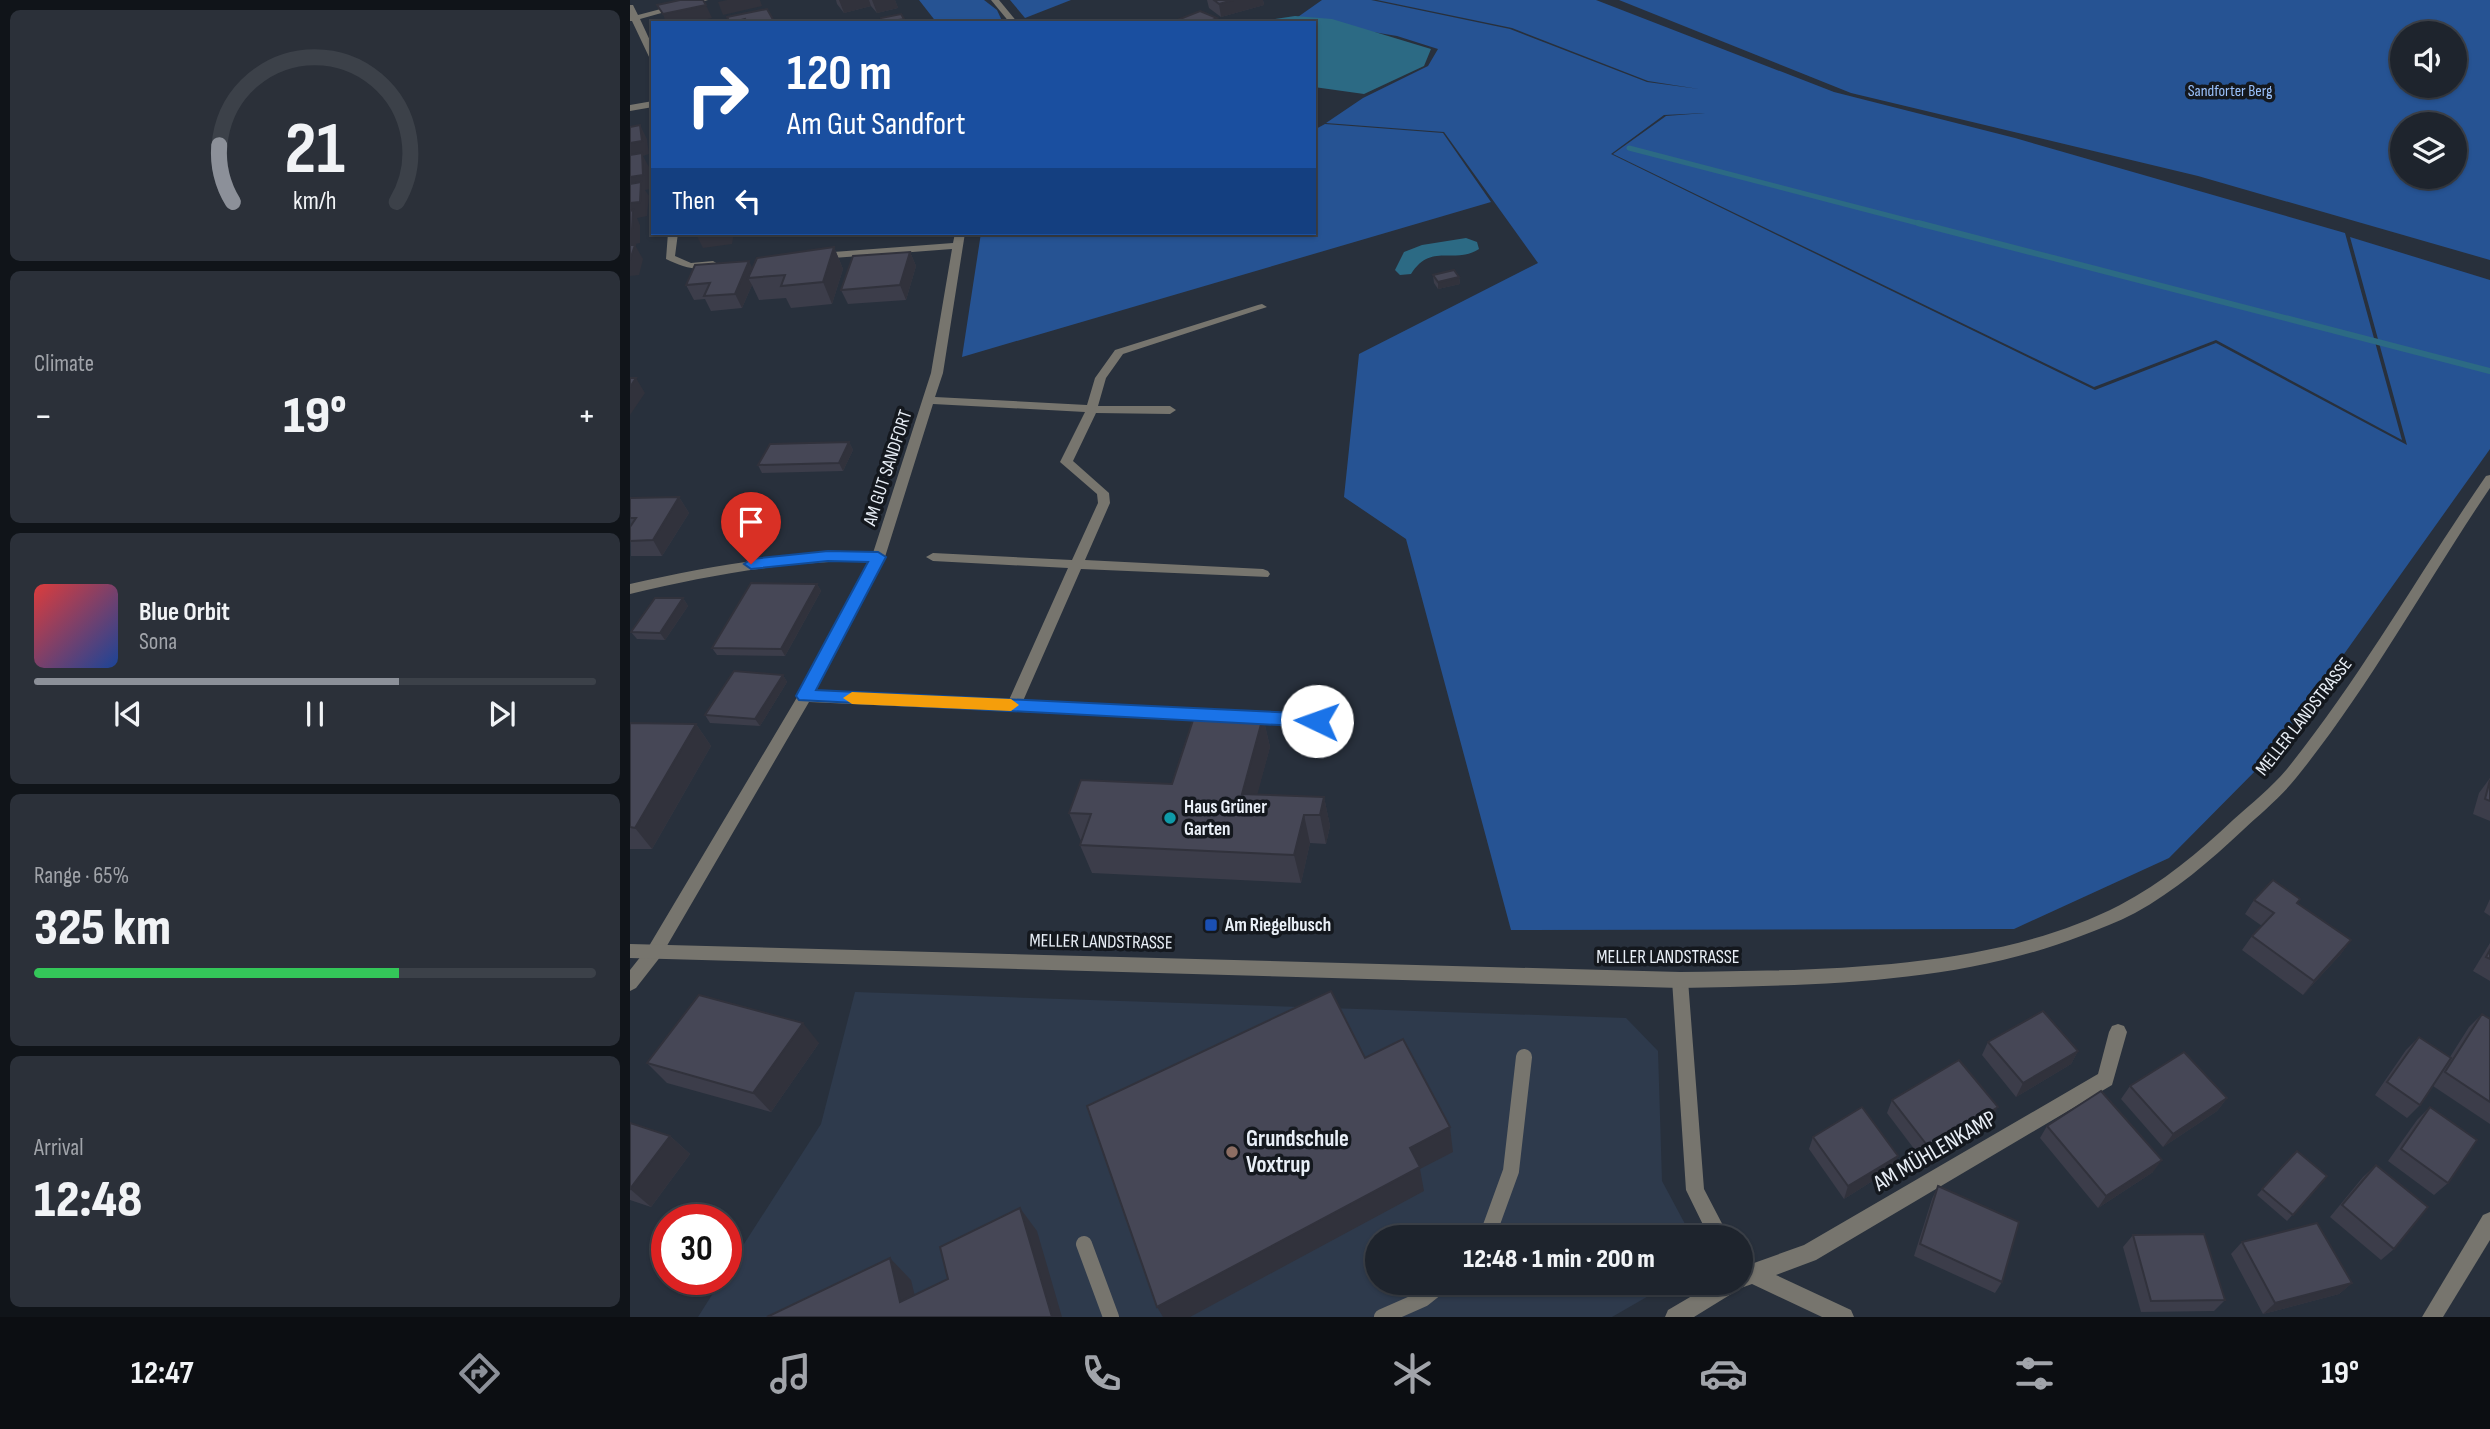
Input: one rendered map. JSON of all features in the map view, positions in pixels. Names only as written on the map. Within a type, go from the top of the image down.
[{"type":"street","points":[[632,18],[704,0]]},
{"type":"street","points":[[995,0],[1012,21]]},
{"type":"street","points":[[630,7],[632,18],[651,53]]},
{"type":"street","points":[[630,108],[651,104]]},
{"type":"street","points":[[673,235],[670,257],[690,266],[730,263]]},
{"type":"street","name":"AM GUT SANDFORT","points":[[630,983],[655,951],[804,696],[878,557],[937,373],[960,235]]},
{"type":"street","points":[[810,257],[958,246]]},
{"type":"street","points":[[1014,705],[1078,567],[1104,503],[1103,492],[1066,462],[1092,409],[1093,393],[1110,360],[1119,352],[1262,307]]},
{"type":"street","points":[[929,400],[1092,409],[1170,410]]},
{"type":"street","name":"MELLER LANDSTRASSE","points":[[630,950],[1680,980],[1804,977],[1922,969],[2023,948],[2113,916],[2201,860],[2290,775],[2370,667],[2490,479]]},
{"type":"street","points":[[630,589],[778,559],[878,557]]},
{"type":"street","points":[[933,557],[1078,567],[1263,574]]},
{"type":"street","points":[[804,696],[1317,721]]},
{"type":"street","points":[[1680,980],[1695,1190],[1712,1225]]},
{"type":"street","name":"AM MÜHLENKAMP","points":[[1753,1270],[1809,1253],[2106,1079],[2118,1032]]},
{"type":"street","points":[[2432,1317],[2490,1222]]},
{"type":"street","points":[[1753,1279],[1844,1317]]},
{"type":"street","name":"AM MÜHLENKAMP","points":[[1675,1317],[1709,1295]]},
{"type":"lane","points":[[1493,1225],[1517,1155],[1524,1057]]},
{"type":"lane","points":[[1084,1244],[1111,1317]]},
{"type":"lane","points":[[1382,1317],[1428,1295]]},
{"type":"shaded area","points":[[1295,16],[1332,19],[1431,49],[1424,66],[1364,94],[1316,87],[1316,21],[1262,21]]},
{"type":"shaded area","points":[[1466,238],[1477,242],[1479,249],[1461,255],[1435,256],[1419,264],[1411,274],[1400,275],[1395,270],[1404,252],[1422,245]]},
{"type":"shaded area","name":"Grundschule Voxtrup","points":[[855,992],[1626,1018],[1658,1051],[1662,1181],[1686,1225],[1365,1225],[1365,1295],[1650,1295],[1612,1317],[698,1317],[712,1295],[742,1295],[742,1247],[821,1124]]},
{"type":"green space","points":[[919,0],[984,0],[997,10],[1002,21],[935,21]]},
{"type":"green space","points":[[1010,0],[1071,0],[1025,18]]},
{"type":"green space","points":[[1322,0],[1371,0],[1510,29],[1647,82],[1699,89],[1648,81],[1512,28],[1377,0],[1596,0],[1834,92],[2015,138],[2345,233],[2402,440],[2216,340],[2094,387],[1613,154],[1666,116],[1705,113],[1664,115],[1611,154],[2095,390],[2216,343],[2407,445],[2350,237],[2490,280],[2490,449],[2275,751],[2169,858],[2014,929],[1511,930],[1406,539],[1344,497],[1359,354],[1538,263],[1444,132],[1326,123],[1363,98],[1428,66],[1438,49],[1397,36],[1295,19]]},
{"type":"green space","name":"Sandforter Berg","points":[[1619,0],[2490,0],[2490,260],[2198,176],[1851,93]]},
{"type":"green space","points":[[1325,124],[1443,133],[1491,202],[962,357],[981,235],[1316,235],[1316,129]]},
{"type":"building","points":[[680,0],[703,0],[706,5],[663,14],[657,5]]},
{"type":"building","points":[[1214,0],[1233,0],[1219,4]]},
{"type":"building","points":[[767,9],[774,21],[729,21],[727,17]]},
{"type":"building","points":[[1200,11],[1217,18],[1210,21],[1175,21]]},
{"type":"building","points":[[901,14],[904,19],[882,21],[881,18]]},
{"type":"building","points":[[640,125],[642,141],[630,143],[630,127]]},
{"type":"building","points":[[642,153],[643,175],[630,177],[630,155]]},
{"type":"building","points":[[641,182],[640,202],[630,203],[630,184]]},
{"type":"building","points":[[633,210],[632,229],[630,229],[630,211]]},
{"type":"building","points":[[630,245],[635,245],[630,260]]},
{"type":"building","points":[[834,247],[823,282],[781,286],[785,275],[748,278],[757,258]]},
{"type":"building","points":[[910,252],[900,285],[841,290],[853,256]]},
{"type":"building","points":[[749,261],[735,294],[704,296],[710,283],[686,285],[695,265]]},
{"type":"building","points":[[1454,270],[1459,277],[1438,282],[1433,275]]},
{"type":"building","points":[[849,442],[839,463],[758,465],[770,444]]},
{"type":"building","points":[[679,497],[653,540],[630,541],[630,527],[636,518],[630,518],[630,498]]},
{"type":"building","points":[[751,583],[817,584],[781,649],[712,648]]},
{"type":"building","points":[[655,598],[683,598],[660,633],[631,632]]},
{"type":"building","points":[[734,671],[783,675],[755,719],[705,715]]},
{"type":"building","points":[[1195,714],[1263,717],[1242,794],[1324,797],[1320,815],[1304,815],[1294,855],[1080,845],[1091,814],[1069,813],[1081,780],[1172,784]]},
{"type":"building","points":[[630,723],[696,724],[635,828],[630,827]]},
{"type":"building","points":[[2490,780],[2490,801],[2485,799]]},
{"type":"building","points":[[2273,880],[2300,899],[2297,903],[2351,940],[2314,981],[2252,936],[2274,913],[2254,900]]},
{"type":"building","points":[[1331,991],[1365,1058],[1403,1039],[1450,1127],[1410,1148],[1420,1167],[1157,1307],[1087,1106]]},
{"type":"building","points":[[699,995],[803,1023],[753,1093],[647,1063]]},
{"type":"building","points":[[2043,1011],[2078,1051],[2023,1083],[1988,1042]]},
{"type":"building","points":[[2482,1014],[2490,1019],[2490,1102],[2445,1072]]},
{"type":"building","points":[[2419,1037],[2451,1058],[2420,1105],[2387,1082]]},
{"type":"building","points":[[2184,1052],[2227,1098],[2173,1134],[2130,1086]]},
{"type":"building","points":[[1959,1060],[1998,1107],[1930,1149],[1892,1100]]},
{"type":"building","points":[[2101,1091],[2162,1160],[2106,1196],[2047,1126]]},
{"type":"building","points":[[1862,1107],[1898,1156],[1848,1186],[1813,1137]]},
{"type":"building","points":[[2430,1107],[2477,1140],[2448,1183],[2401,1149]]},
{"type":"building","points":[[630,1123],[670,1136],[630,1189]]},
{"type":"building","points":[[2297,1151],[2327,1176],[2293,1215],[2262,1189]]},
{"type":"building","points":[[2376,1165],[2428,1207],[2394,1249],[2342,1205]]},
{"type":"building","points":[[1938,1186],[2019,1222],[2002,1282],[1920,1244]]},
{"type":"building","points":[[1020,1208],[1052,1317],[767,1317],[890,1258],[900,1302],[948,1279],[940,1247]]},
{"type":"building","points":[[2317,1223],[2352,1283],[2275,1303],[2242,1242]]},
{"type":"building","points":[[2204,1234],[2225,1300],[2151,1301],[2133,1235]]},
{"type":"waterway","points":[[1629,148],[1925,225]]},
{"type":"waterway","points":[[1918,223],[2490,371]]},
{"type":"slow traffic","points":[[852,698],[1011,705]]},
{"type":"place","name":"Haus Grüner Garten","points":[[1170,818]]},
{"type":"place","name":"Am Riegelbusch","points":[[1211,925]]},
{"type":"place","name":"Grundschule Voxtrup","points":[[1232,1152]]},
{"type":"route","points":[[751,564],[778,559],[828,556],[878,557],[804,696],[1317,721]]}]
